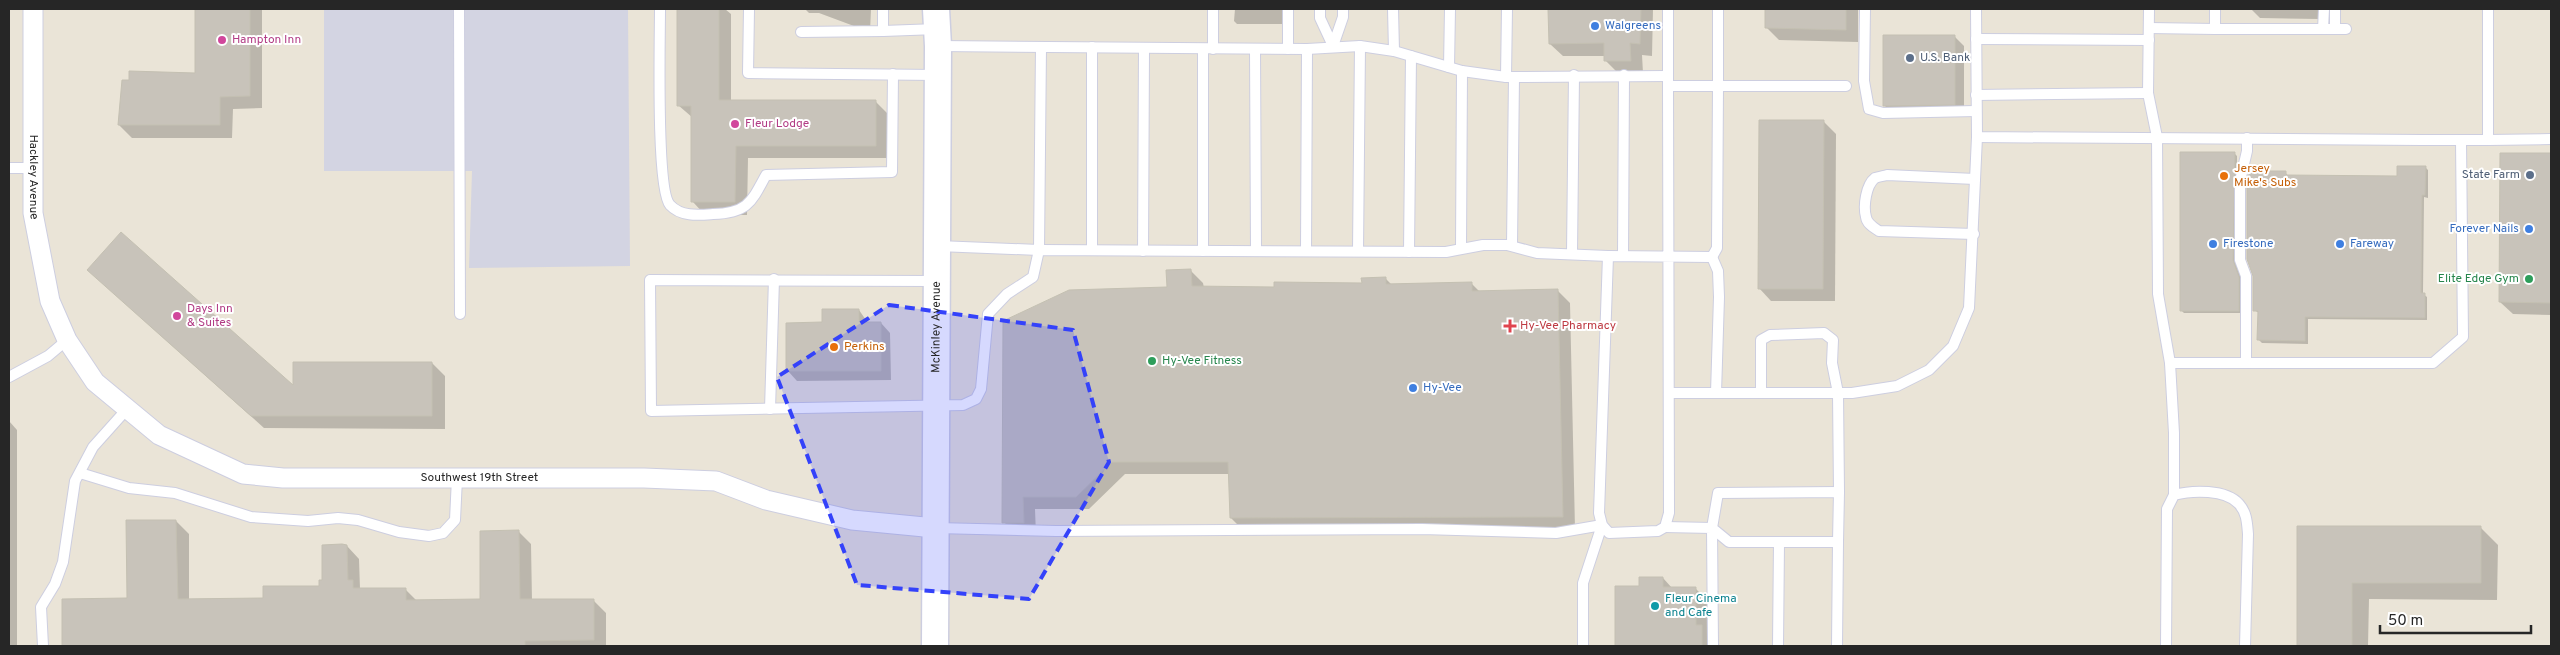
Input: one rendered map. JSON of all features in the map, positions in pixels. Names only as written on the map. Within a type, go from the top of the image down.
[{"type":"main road","name":"McKinley Avenue","points":[[935,646],[937,28]]},
{"type":"street","name":"Hackley Avenue","points":[[33,9],[33,213],[50,301],[67,340]]},
{"type":"street","name":"Southwest 19th Street","points":[[67,340],[95,382],[159,435],[244,474],[283,478],[644,478],[716,481],[766,500],[852,520],[935,528]]},
{"type":"lane","points":[[459,9],[460,314]]},
{"type":"lane","points":[[660,9],[660,140],[665,193],[670,205],[686,215],[741,211],[753,200],[766,175],[892,172],[894,74]]},
{"type":"lane","points":[[748,9],[748,73],[938,75]]},
{"type":"lane","points":[[883,9],[884,31]]},
{"type":"lane","points":[[1203,251],[1208,49],[1213,9]]},
{"type":"lane","points":[[1288,9],[1288,49]]},
{"type":"lane","points":[[1320,9],[1320,18],[1333,46]]},
{"type":"lane","points":[[1333,46],[1344,17],[1344,9]]},
{"type":"lane","points":[[1394,9],[1394,51]]},
{"type":"lane","points":[[1449,67],[1450,9]]},
{"type":"lane","points":[[1507,9],[1510,77],[1512,245]]},
{"type":"lane","points":[[1666,527],[1670,513],[1668,9]]},
{"type":"lane","points":[[1712,257],[1717,248],[1718,9]]},
{"type":"lane","points":[[1865,9],[1864,81],[1869,109],[1883,113],[1976,111]]},
{"type":"lane","points":[[1669,392],[1838,392],[1897,386],[1929,370],[1953,346],[1969,308],[1974,234],[1977,136],[1976,9]]},
{"type":"lane","points":[[2149,9],[2148,93],[2157,137],[2158,294],[2170,363],[2174,433],[2174,495],[2167,509],[2166,646]]},
{"type":"lane","points":[[2215,9],[2215,29]]},
{"type":"lane","points":[[2324,9],[2324,29]]},
{"type":"lane","points":[[2334,9],[2334,29]]},
{"type":"lane","points":[[2488,9],[2488,140]]},
{"type":"lane","points":[[801,32],[937,28],[1041,47],[1307,49],[1333,46],[1360,46],[1394,51],[1462,71],[1510,77],[1624,75],[1718,86],[1846,86]]},
{"type":"lane","points":[[2149,28],[2346,29]]},
{"type":"lane","points":[[1976,39],[2149,40]]},
{"type":"lane","points":[[1358,251],[1360,46]]},
{"type":"lane","points":[[936,281],[650,280],[651,411],[936,406],[963,405],[976,399],[981,388],[988,314],[1007,294],[1033,277],[1039,250],[1041,47]]},
{"type":"lane","points":[[1092,47],[1092,250]]},
{"type":"lane","points":[[1143,251],[1144,48]]},
{"type":"lane","points":[[1255,49],[1256,251]]},
{"type":"lane","points":[[1306,251],[1307,49]]},
{"type":"lane","points":[[1410,252],[1411,56]]},
{"type":"lane","points":[[1461,248],[1462,71]]},
{"type":"lane","points":[[1572,253],[1574,75]]},
{"type":"lane","points":[[1622,256],[1624,75]]},
{"type":"lane","points":[[1976,95],[2148,93]]},
{"type":"lane","points":[[1977,136],[2551,139]]},
{"type":"lane","points":[[2246,363],[2246,276],[2240,260],[2240,181],[2247,151],[2247,138]]},
{"type":"lane","points":[[2170,363],[2433,363],[2463,337],[2461,140]]},
{"type":"lane","points":[[9,168],[32,168]]},
{"type":"lane","points":[[1974,234],[1879,231],[1871,226],[1866,217],[1866,198],[1869,185],[1875,178],[1887,175],[1975,179]]},
{"type":"lane","points":[[937,246],[1039,250],[1446,252],[1482,244],[1512,245],[1538,253],[1712,257]]},
{"type":"lane","points":[[1608,256],[1599,513],[1602,525],[1610,533],[1658,532],[1666,527],[1712,528],[1729,542],[1838,542]]},
{"type":"lane","points":[[1712,257],[1718,271],[1719,288],[1716,392]]},
{"type":"lane","points":[[770,409],[774,279]]},
{"type":"lane","points":[[1761,392],[1761,340],[1770,335],[1824,333],[1833,340],[1832,363],[1838,392],[1837,646]]},
{"type":"lane","points":[[9,377],[48,356],[67,340]]},
{"type":"lane","points":[[43,646],[42,606],[55,584],[63,562],[75,481],[93,447],[127,409]]},
{"type":"lane","points":[[80,473],[129,488],[176,493],[251,517],[308,521],[338,518],[358,520],[399,532],[429,536],[443,533],[455,520],[457,478]]},
{"type":"lane","points":[[1713,646],[1712,528],[1718,493],[1839,492]]},
{"type":"lane","points":[[2174,495],[2198,492],[2221,494],[2238,503],[2246,516],[2248,534],[2245,646]]},
{"type":"lane","points":[[935,528],[1056,531],[1422,530],[1556,533],[1602,525]]},
{"type":"lane","points":[[1583,646],[1583,583],[1602,525]]},
{"type":"lane","points":[[1778,646],[1779,542]]},
{"type":"highlighted area","points":[[889,305],[1073,330],[1109,462],[1029,599],[857,585],[777,377]]},
{"type":"shaded area","points":[[324,9],[628,9],[630,266],[469,268],[472,171],[324,171]]},
{"type":"building","name":"Hampton Inn","points":[[195,9],[250,9],[250,96],[220,97],[220,125],[118,125],[122,80],[129,80],[129,71],[195,73]]},
{"type":"building","points":[[677,9],[719,9],[719,100],[876,100],[876,146],[736,146],[735,202],[691,202],[691,106],[677,106]]},
{"type":"building","name":"Walgreens","points":[[1548,9],[1641,9],[1640,44],[1630,43],[1631,61],[1604,61],[1604,43],[1549,44]]},
{"type":"building","points":[[1765,9],[1846,9],[1846,30],[1765,28]]},
{"type":"building","points":[[1883,35],[1955,35],[1955,105],[1883,106]]},
{"type":"building","points":[[1759,120],[1824,120],[1823,289],[1758,289]]},
{"type":"building","points":[[2180,152],[2235,152],[2233,260],[2239,277],[2239,311],[2180,311]]},
{"type":"building","points":[[2500,153],[2551,153],[2551,303],[2499,302]]},
{"type":"building","name":"Fareway","points":[[2397,166],[2426,166],[2425,195],[2422,195],[2421,293],[2425,293],[2425,318],[2305,317],[2305,341],[2257,340],[2258,311],[2253,311],[2253,276],[2247,259],[2247,182],[2250,171],[2286,171],[2286,175],[2397,176]]},
{"type":"building","name":"Days Inn & Suites","points":[[121,232],[293,385],[293,362],[432,362],[432,416],[251,416],[87,270]]},
{"type":"building","points":[[1191,269],[1192,286],[1274,287],[1274,282],[1362,283],[1361,278],[1386,277],[1386,284],[1472,282],[1472,291],[1558,289],[1563,517],[1230,518],[1228,462],[1112,462],[1076,497],[1023,497],[1024,523],[1002,523],[1003,321],[1069,290],[1167,287],[1166,270]]},
{"type":"building","name":"Perkins","points":[[822,309],[859,309],[859,322],[881,322],[881,371],[786,371],[786,323],[822,322]]},
{"type":"building","points":[[126,520],[176,520],[178,599],[263,598],[263,586],[319,586],[319,580],[322,580],[322,545],[342,544],[347,545],[348,580],[353,580],[353,588],[406,588],[406,600],[480,599],[480,531],[519,530],[520,599],[594,599],[594,640],[525,641],[525,646],[62,646],[62,599],[127,598]]},
{"type":"building","points":[[2297,526],[2481,526],[2481,583],[2352,583],[2352,646],[2297,646]]},
{"type":"building","name":"Fleur Cinema and Cafe","points":[[1639,577],[1663,577],[1663,587],[1696,587],[1696,625],[1702,625],[1702,646],[1615,646],[1615,586],[1639,586]]},
{"type":"place","name":"Walgreens","points":[[1595,26]]},
{"type":"place","name":"Hampton Inn","points":[[222,40]]},
{"type":"place","name":"U.S. Bank","points":[[1910,58]]},
{"type":"place","name":"Fleur Lodge","points":[[735,124]]},
{"type":"place","name":"State Farm","points":[[2530,175]]},
{"type":"place","name":"Jersey Mike's Subs","points":[[2224,176]]},
{"type":"place","name":"Forever Nails","points":[[2529,229]]},
{"type":"place","name":"Firestone","points":[[2213,244]]},
{"type":"place","name":"Fareway","points":[[2340,244]]},
{"type":"place","name":"Elite Edge Gym","points":[[2529,279]]},
{"type":"place","name":"Days Inn & Suites","points":[[177,316]]},
{"type":"place","name":"Hy-Vee Pharmacy","points":[[1510,326]]},
{"type":"place","name":"Perkins","points":[[834,347]]},
{"type":"place","name":"Hy-Vee Fitness","points":[[1152,361]]},
{"type":"place","name":"Hy-Vee","points":[[1413,388]]},
{"type":"place","name":"Fleur Cinema and Cafe","points":[[1655,606]]}]
